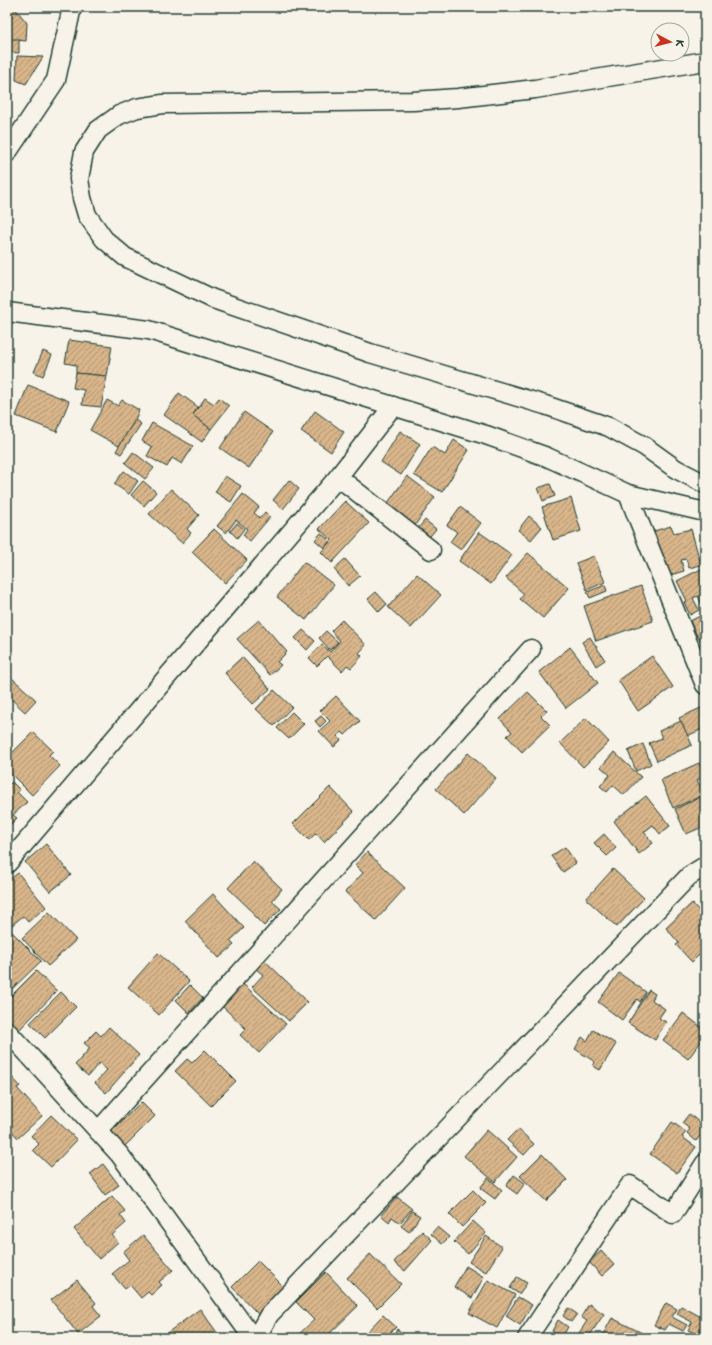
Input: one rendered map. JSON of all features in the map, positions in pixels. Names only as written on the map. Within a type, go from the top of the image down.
[{"type":"street","points":[[7,153],[56,80],[72,7]]},
{"type":"street","points":[[705,62],[535,88],[458,98],[413,101],[163,104],[137,108],[119,115],[98,130],[84,152],[79,179],[82,198],[88,215],[104,239],[125,257],[213,299],[370,353],[546,405],[609,427],[644,446],[676,469],[705,484]]},
{"type":"street","points":[[7,312],[149,330],[486,435],[547,457],[628,494],[705,512]]},
{"type":"street","points":[[7,864],[338,477],[393,406]]},
{"type":"street","points":[[338,477],[431,550]]},
{"type":"street","points":[[628,494],[705,685]]},
{"type":"street","points":[[98,1131],[531,649]]},
{"type":"street","points":[[256,1338],[269,1315],[689,876],[705,866]]},
{"type":"street","points":[[7,1031],[120,1155],[253,1338]]},
{"type":"street","points":[[528,1338],[630,1185],[673,1214],[705,1163]]},
{"type":"building","points":[[7,7],[14,7],[27,23],[26,41],[7,39]]},
{"type":"building","points":[[7,39],[19,39],[19,53],[7,52]]},
{"type":"building","points":[[17,56],[43,57],[26,84],[16,80]]},
{"type":"building","points":[[69,340],[112,346],[107,376],[76,373],[76,365],[65,363]]},
{"type":"building","points":[[43,351],[52,355],[43,376],[34,372]]},
{"type":"building","points":[[76,373],[107,376],[101,407],[82,405],[84,390],[73,388]]},
{"type":"building","points":[[28,385],[69,401],[57,432],[16,416]]},
{"type":"building","points":[[179,393],[198,407],[193,415],[211,429],[202,442],[164,415]]},
{"type":"building","points":[[205,398],[214,404],[219,398],[229,406],[211,429],[193,415]]},
{"type":"building","points":[[107,400],[118,406],[122,400],[139,410],[135,420],[119,446],[90,430]]},
{"type":"building","points":[[315,411],[344,432],[331,452],[301,431]]},
{"type":"building","points":[[244,412],[273,432],[249,468],[220,448]]},
{"type":"building","points":[[135,420],[141,424],[121,454],[116,451]]},
{"type":"building","points":[[152,423],[193,446],[182,464],[172,458],[167,467],[147,456],[152,447],[142,441]]},
{"type":"building","points":[[400,431],[420,444],[401,475],[381,462]]},
{"type":"building","points":[[454,440],[469,450],[442,492],[414,475],[432,447],[445,455]]},
{"type":"building","points":[[133,452],[154,468],[145,479],[125,463]]},
{"type":"building","points":[[124,471],[138,481],[129,494],[114,484]]},
{"type":"building","points":[[225,476],[241,486],[231,502],[215,492]]},
{"type":"building","points":[[407,476],[435,497],[413,528],[385,507]]},
{"type":"building","points":[[289,480],[299,489],[283,509],[273,500]]},
{"type":"building","points":[[143,481],[156,492],[144,506],[131,495]]},
{"type":"building","points":[[550,484],[555,496],[543,501],[538,488]]},
{"type":"building","points":[[171,489],[199,515],[187,529],[191,533],[182,543],[149,514]]},
{"type":"building","points":[[243,494],[259,507],[254,513],[260,518],[265,512],[270,517],[250,541],[243,535],[247,529],[236,520],[226,533],[217,526]]},
{"type":"building","points":[[571,498],[581,531],[553,540],[542,507]]},
{"type":"building","points":[[345,501],[369,523],[332,563],[321,552],[332,540],[319,529]]},
{"type":"building","points":[[460,507],[481,523],[461,550],[450,542],[457,532],[447,525]]},
{"type":"building","points":[[529,516],[542,527],[531,540],[518,530]]},
{"type":"building","points":[[425,520],[436,529],[425,542],[414,533]]},
{"type":"building","points":[[237,523],[244,529],[237,538],[230,531]]},
{"type":"building","points":[[671,526],[674,533],[691,529],[701,565],[689,568],[686,559],[681,560],[684,571],[667,576],[654,531]]},
{"type":"building","points":[[214,529],[247,560],[225,583],[192,552]]},
{"type":"building","points":[[479,532],[512,555],[491,584],[459,561]]},
{"type":"building","points":[[321,533],[330,541],[324,548],[315,540]]},
{"type":"building","points":[[528,553],[569,588],[543,618],[520,599],[524,594],[506,578]]},
{"type":"building","points":[[594,556],[605,582],[587,590],[576,563]]},
{"type":"building","points":[[345,559],[360,576],[348,586],[334,569]]},
{"type":"building","points":[[304,562],[334,585],[306,620],[277,597]]},
{"type":"building","points":[[703,568],[705,571],[705,578],[701,580],[705,587],[705,603],[702,605],[698,596],[693,598],[699,610],[690,615],[684,602],[687,601],[677,581]]},
{"type":"building","points":[[417,574],[441,595],[411,628],[388,607]]},
{"type":"building","points":[[605,585],[607,591],[590,598],[587,592]]},
{"type":"building","points":[[641,586],[653,621],[596,641],[584,606]]},
{"type":"building","points":[[376,592],[387,604],[379,612],[368,599]]},
{"type":"building","points":[[704,614],[705,634],[698,638],[690,621]]},
{"type":"building","points":[[259,620],[287,652],[277,662],[281,665],[270,675],[237,639]]},
{"type":"building","points":[[342,620],[366,645],[359,653],[362,656],[351,668],[347,665],[342,671],[327,656],[317,666],[309,658],[322,644],[330,652],[340,641],[331,631]]},
{"type":"building","points":[[303,630],[315,641],[307,650],[295,638]]},
{"type":"building","points":[[326,631],[338,642],[330,650],[319,638]]},
{"type":"building","points":[[705,636],[705,650],[699,639]]},
{"type":"building","points":[[590,637],[605,660],[596,666],[582,642]]},
{"type":"building","points":[[570,647],[598,683],[566,708],[539,672]]},
{"type":"building","points":[[652,656],[673,687],[638,711],[618,680]]},
{"type":"building","points":[[242,657],[270,689],[253,704],[225,673]]},
{"type":"building","points":[[12,678],[36,700],[25,712],[7,695],[7,684]]},
{"type":"building","points":[[274,690],[292,707],[274,726],[256,709]]},
{"type":"building","points":[[528,692],[547,711],[541,716],[550,725],[522,752],[507,736],[512,732],[500,719]]},
{"type":"building","points":[[336,696],[360,721],[345,735],[342,732],[337,736],[341,740],[334,747],[319,731],[330,721],[320,711]]},
{"type":"building","points":[[703,707],[705,710],[705,728],[687,736],[679,718]]},
{"type":"building","points":[[292,712],[304,724],[289,739],[277,728]]},
{"type":"building","points":[[321,716],[326,721],[320,727],[315,721]]},
{"type":"building","points":[[586,718],[609,742],[583,767],[560,743]]},
{"type":"building","points":[[681,721],[692,745],[657,761],[649,743],[662,738],[659,731]]},
{"type":"building","points":[[33,732],[53,751],[49,755],[60,766],[32,795],[7,770],[7,758]]},
{"type":"building","points":[[643,744],[651,764],[636,771],[628,751]]},
{"type":"building","points":[[614,752],[641,777],[624,795],[613,785],[607,792],[600,786],[610,775],[601,767]]},
{"type":"building","points":[[468,753],[496,778],[464,815],[436,789]]},
{"type":"building","points":[[699,763],[705,776],[697,780],[704,795],[673,808],[661,780]]},
{"type":"building","points":[[7,781],[10,784],[12,782],[20,790],[17,792],[27,802],[13,815],[17,818],[9,826],[7,824]]},
{"type":"building","points":[[330,787],[354,812],[324,842],[316,833],[309,840],[293,824]]},
{"type":"building","points":[[646,796],[670,826],[660,834],[653,825],[644,832],[653,843],[639,854],[614,821]]},
{"type":"building","points":[[703,796],[705,800],[705,826],[686,834],[675,809]]},
{"type":"building","points":[[604,834],[616,848],[607,856],[594,843]]},
{"type":"building","points":[[46,844],[71,875],[50,892],[25,862]]},
{"type":"building","points":[[565,847],[576,863],[563,872],[551,856]]},
{"type":"building","points":[[367,852],[405,888],[376,920],[345,892],[363,873],[355,865]]},
{"type":"building","points":[[253,861],[282,889],[272,901],[281,909],[264,926],[253,915],[254,913],[228,888]]},
{"type":"building","points":[[613,869],[644,898],[617,927],[586,899]]},
{"type":"building","points":[[18,873],[46,907],[28,922],[23,916],[11,926],[7,922],[7,882]]},
{"type":"building","points":[[213,894],[244,928],[230,941],[234,945],[219,958],[185,921]]},
{"type":"building","points":[[692,903],[703,915],[705,913],[705,949],[692,962],[676,945],[679,943],[666,928]]},
{"type":"building","points":[[49,912],[76,940],[48,966],[22,938]]},
{"type":"building","points":[[11,931],[41,961],[10,991],[7,989],[7,935]]},
{"type":"building","points":[[158,953],[189,981],[159,1015],[128,987]]},
{"type":"building","points":[[261,957],[308,1002],[289,1021],[252,987],[263,975],[253,966]]},
{"type":"building","points":[[36,971],[57,991],[19,1030],[7,1018],[7,1000]]},
{"type":"building","points":[[619,973],[646,992],[640,1002],[637,999],[622,1020],[598,1002]]},
{"type":"building","points":[[242,983],[286,1024],[259,1053],[240,1035],[246,1029],[221,1005]]},
{"type":"building","points":[[190,985],[203,998],[189,1013],[176,1000]]},
{"type":"building","points":[[649,990],[655,994],[652,1000],[665,1009],[659,1018],[666,1022],[655,1040],[628,1023]]},
{"type":"building","points":[[61,992],[76,1007],[45,1038],[30,1023]]},
{"type":"building","points":[[683,1013],[705,1030],[705,1036],[688,1059],[663,1040]]},
{"type":"building","points":[[109,1027],[139,1055],[106,1093],[95,1083],[107,1070],[99,1063],[88,1076],[75,1065],[90,1048],[84,1043],[96,1031],[101,1036]]},
{"type":"building","points":[[593,1030],[616,1044],[600,1070],[593,1066],[595,1062],[575,1049],[582,1037],[587,1041]]},
{"type":"building","points":[[205,1050],[236,1081],[211,1106],[175,1071],[187,1059],[192,1063]]},
{"type":"building","points":[[12,1077],[20,1086],[17,1088],[42,1116],[18,1138],[7,1126],[7,1081]]},
{"type":"building","points":[[141,1102],[155,1116],[125,1146],[111,1132]]},
{"type":"building","points":[[689,1114],[705,1127],[696,1141],[687,1133],[690,1129],[682,1123]]},
{"type":"building","points":[[51,1115],[77,1140],[51,1167],[33,1150],[39,1144],[31,1136]]},
{"type":"building","points":[[672,1122],[686,1132],[682,1137],[696,1147],[677,1173],[650,1154]]},
{"type":"building","points":[[518,1129],[534,1144],[524,1155],[507,1140]]},
{"type":"building","points":[[487,1130],[517,1157],[495,1182],[464,1156]]},
{"type":"building","points":[[542,1154],[567,1180],[546,1201],[520,1176]]},
{"type":"building","points":[[103,1164],[119,1185],[105,1195],[90,1174]]},
{"type":"building","points":[[514,1175],[525,1183],[517,1194],[506,1186]]},
{"type":"building","points":[[488,1178],[502,1190],[495,1199],[480,1188]]},
{"type":"building","points":[[473,1190],[486,1203],[462,1227],[449,1214]]},
{"type":"building","points":[[112,1196],[125,1211],[120,1215],[126,1223],[112,1235],[118,1242],[99,1259],[74,1229]]},
{"type":"building","points":[[397,1197],[412,1209],[400,1223],[392,1217],[389,1222],[381,1215]]},
{"type":"building","points":[[412,1211],[420,1216],[409,1232],[401,1226]]},
{"type":"building","points":[[473,1221],[486,1233],[468,1254],[454,1242]]},
{"type":"building","points":[[437,1227],[449,1237],[442,1244],[431,1234]]},
{"type":"building","points":[[422,1231],[432,1240],[405,1271],[394,1262]]},
{"type":"building","points":[[143,1235],[173,1270],[159,1282],[162,1285],[151,1295],[148,1292],[141,1298],[130,1285],[125,1289],[112,1274],[129,1260],[123,1252]]},
{"type":"building","points":[[486,1236],[502,1247],[486,1272],[469,1262]]},
{"type":"building","points":[[601,1251],[614,1265],[602,1276],[589,1262]]},
{"type":"building","points":[[370,1254],[401,1284],[377,1308],[347,1278]]},
{"type":"building","points":[[258,1261],[285,1288],[258,1314],[232,1287]]},
{"type":"building","points":[[466,1266],[484,1277],[472,1298],[454,1287]]},
{"type":"building","points":[[326,1272],[358,1306],[325,1338],[301,1338],[298,1335],[314,1320],[296,1302]]},
{"type":"building","points":[[517,1277],[527,1283],[519,1294],[510,1288]]},
{"type":"building","points":[[77,1280],[96,1303],[93,1306],[101,1316],[78,1334],[51,1300]]},
{"type":"building","points":[[488,1280],[515,1295],[497,1328],[469,1313]]},
{"type":"building","points":[[518,1297],[532,1305],[520,1325],[506,1316]]},
{"type":"building","points":[[666,1303],[677,1309],[672,1317],[687,1325],[683,1331],[669,1324],[665,1330],[654,1325]]},
{"type":"building","points":[[589,1304],[604,1314],[588,1338],[581,1338],[577,1336],[587,1321],[581,1317]]},
{"type":"building","points":[[681,1306],[705,1319],[705,1322],[698,1335],[688,1330],[692,1322],[677,1314]]},
{"type":"building","points":[[568,1308],[577,1314],[571,1322],[563,1316]]},
{"type":"building","points":[[200,1309],[221,1338],[179,1338],[177,1334],[173,1337],[174,1338],[170,1338],[167,1333]]},
{"type":"building","points":[[383,1315],[396,1327],[385,1338],[361,1338]]},
{"type":"building","points":[[612,1318],[648,1336],[647,1338],[601,1338]]},
{"type":"building","points":[[558,1320],[568,1327],[562,1337],[552,1331]]},
{"type":"building","points":[[705,1325],[705,1338],[698,1338]]},
{"type":"building","points":[[397,1329],[409,1338],[392,1337]]}]
